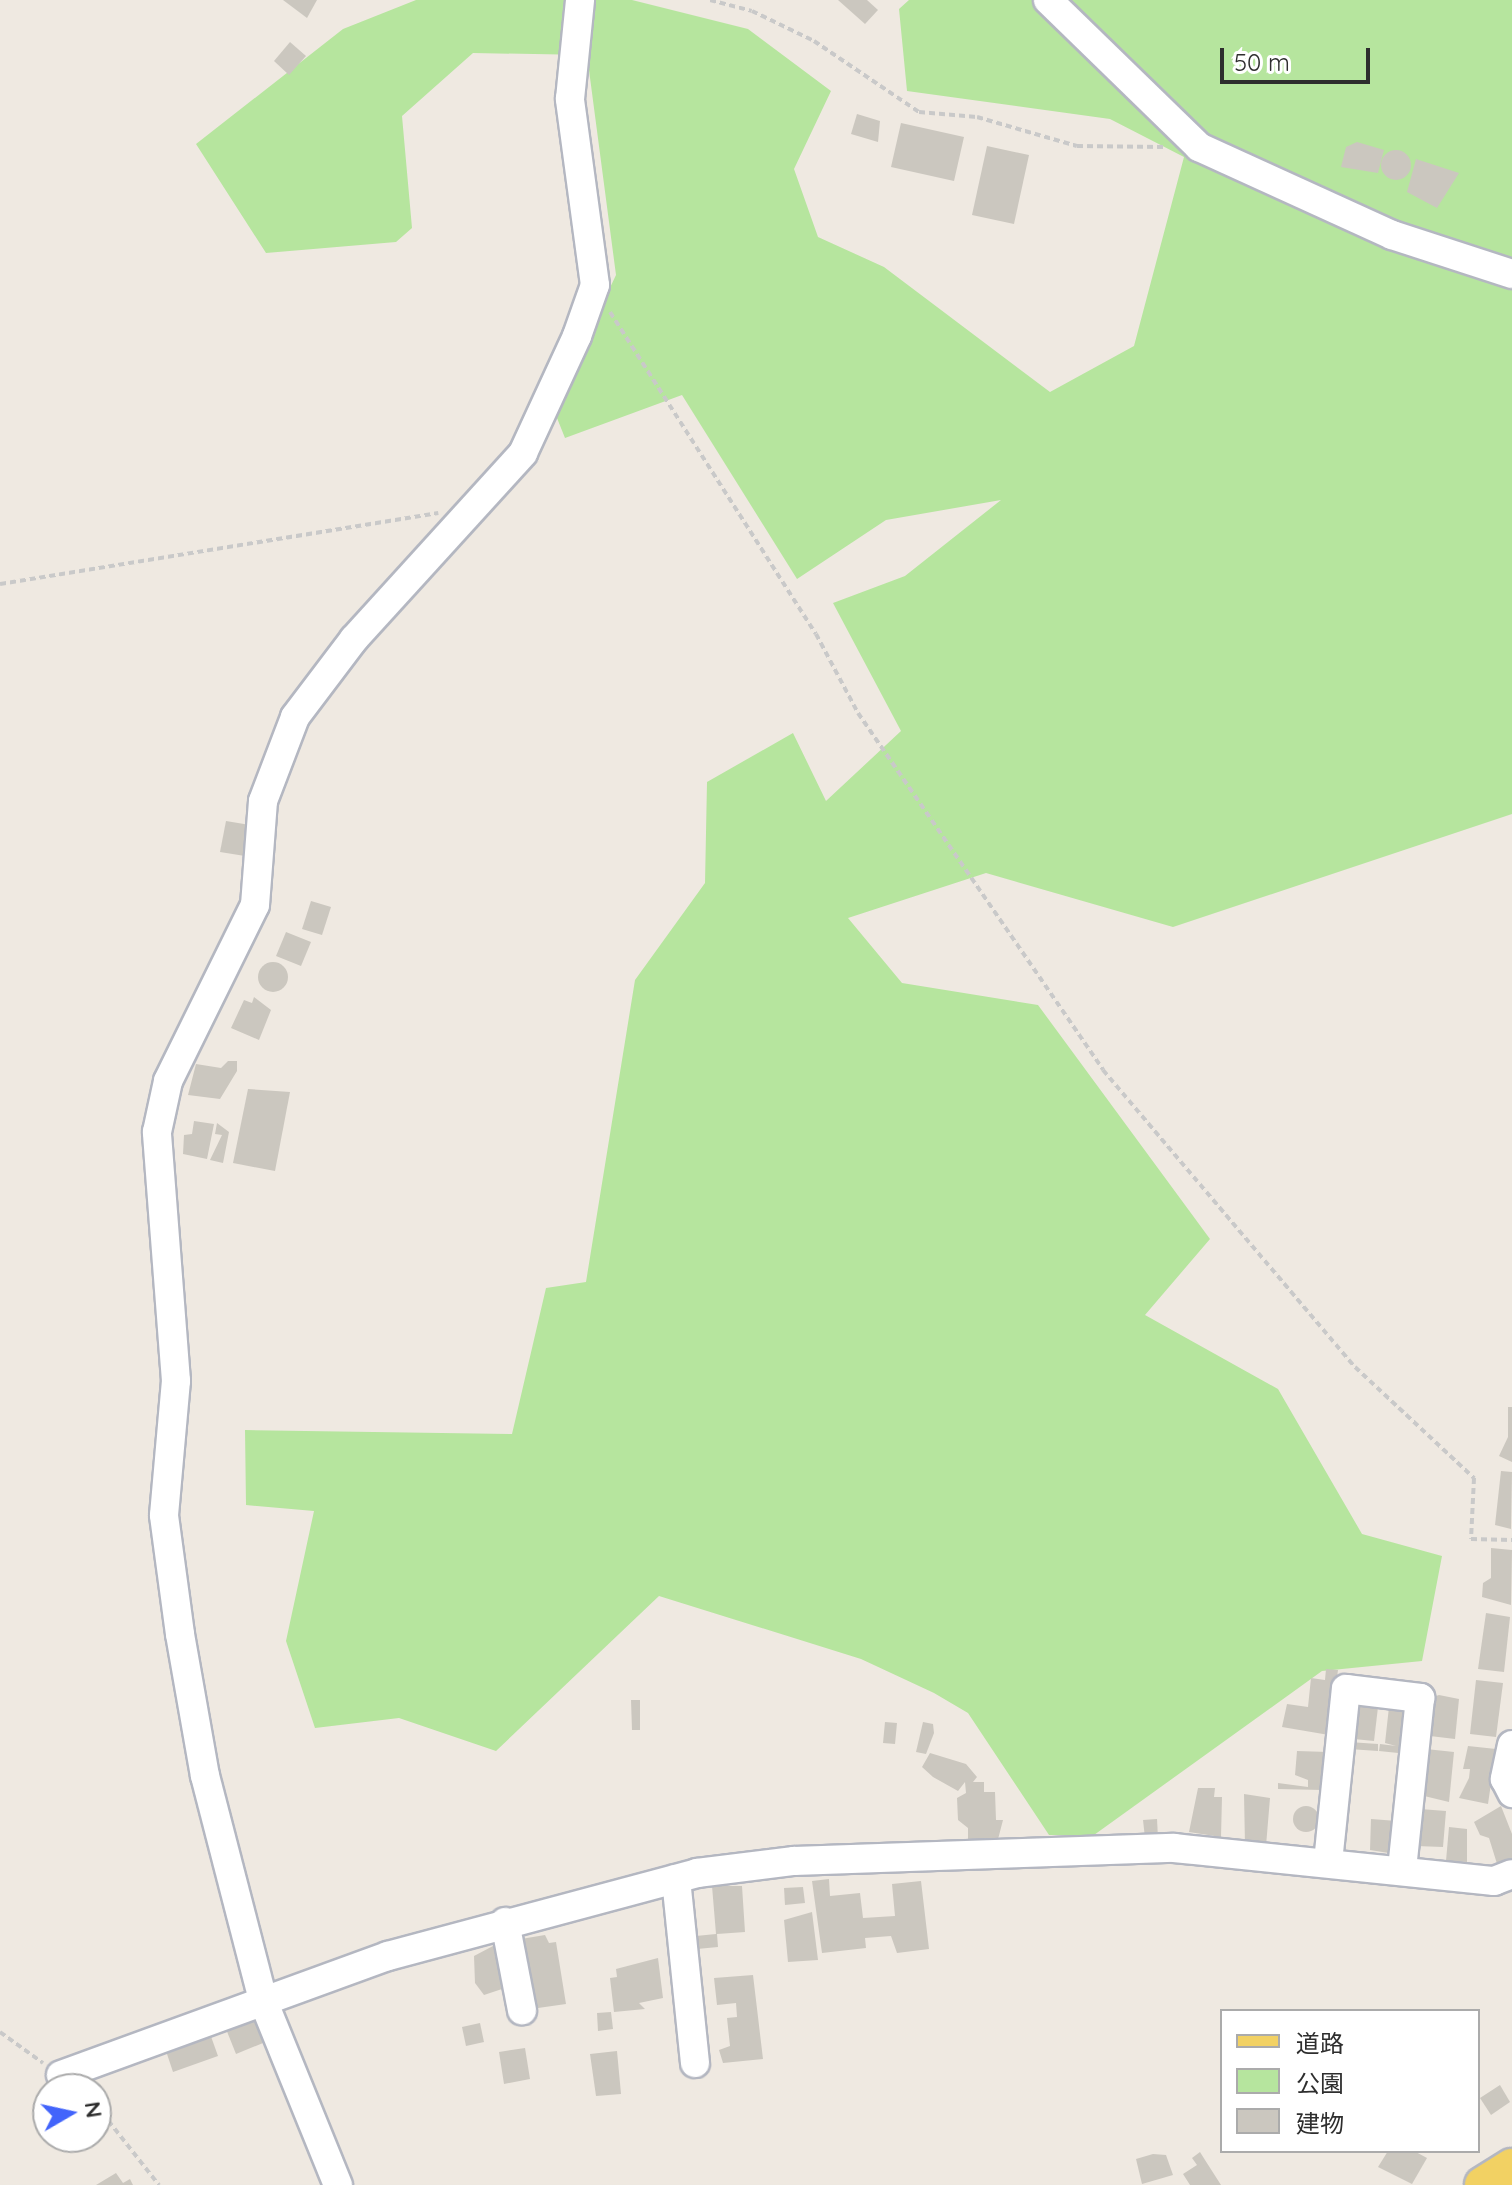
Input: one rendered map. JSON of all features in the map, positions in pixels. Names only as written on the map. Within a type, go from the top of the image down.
[{"type":"main road","points":[[1483,2185],[1512,2167]]},
{"type":"street","points":[[338,2185],[263,2000],[205,1776],[164,1515],[176,1381],[157,1132],[168,1081],[255,905],[263,801],[295,717],[354,639],[480,506],[523,453],[595,285],[570,99],[580,0]]},
{"type":"street","points":[[1048,0],[1199,147],[1392,235],[1512,274]]},
{"type":"street","points":[[1328,1862],[1346,1689],[1420,1698],[1402,1869]]},
{"type":"street","points":[[1512,1745],[1505,1779],[1512,1793]]},
{"type":"street","points":[[66,2073],[263,2000],[505,1922],[676,1879],[794,1861],[1174,1848],[1402,1869],[1494,1881],[1512,1874]]},
{"type":"street","points":[[676,1879],[695,2063]]},
{"type":"street","points":[[505,1922],[522,2010]]},
{"type":"path","points":[[710,0],[752,11],[814,41],[919,112],[977,117],[1077,146],[1199,147]]},
{"type":"path","points":[[595,285],[816,634],[858,713],[1103,1070],[1355,1367],[1474,1478],[1471,1539],[1512,1540]]},
{"type":"path","points":[[0,584],[480,506]]},
{"type":"path","points":[[112,2125],[159,2185]]},
{"type":"green space","points":[[416,0],[632,0],[748,29],[831,91],[794,169],[818,237],[884,267],[1050,392],[1134,346],[1184,157],[1110,119],[907,91],[899,9],[909,0],[1512,0],[1512,814],[1173,927],[986,873],[848,918],[902,983],[1038,1005],[1210,1239],[1145,1315],[1278,1389],[1362,1534],[1442,1556],[1422,1661],[1322,1671],[1094,1835],[1049,1835],[968,1713],[934,1693],[861,1659],[659,1596],[496,1751],[399,1718],[315,1728],[286,1641],[314,1511],[246,1505],[245,1430],[512,1434],[546,1288],[586,1282],[635,980],[705,883],[707,782],[793,733],[826,801],[901,731],[833,603],[905,576],[1001,500],[886,520],[797,579],[682,395],[565,438],[553,408],[616,275],[587,55],[473,53],[402,116],[412,228],[396,242],[266,253],[196,144],[343,29]]},
{"type":"building","points":[[283,0],[317,0],[307,18]]},
{"type":"building","points":[[838,0],[867,0],[878,10],[865,24]]},
{"type":"building","points":[[290,42],[306,56],[289,75],[274,61]]},
{"type":"building","points":[[857,114],[880,121],[878,142],[851,134]]},
{"type":"building","points":[[901,123],[964,137],[954,181],[891,167]]},
{"type":"building","points":[[1357,142],[1384,150],[1378,173],[1341,167],[1346,147]]},
{"type":"building","points":[[987,146],[1029,155],[1014,224],[972,215]]},
{"type":"building","points":[[1396,150],[1407,154],[1411,165],[1407,176],[1396,180],[1385,176],[1381,165],[1385,154]]},
{"type":"building","points":[[1416,159],[1459,173],[1437,208],[1407,192]]},
{"type":"building","points":[[226,821],[250,825],[245,856],[220,852]]},
{"type":"building","points":[[311,901],[331,907],[322,935],[302,929]]},
{"type":"building","points":[[286,932],[311,942],[301,966],[276,956]]},
{"type":"building","points":[[273,962],[284,966],[288,977],[284,988],[273,992],[262,988],[258,977],[262,966]]},
{"type":"building","points":[[254,997],[271,1010],[259,1040],[231,1028],[244,1000],[252,1003]]},
{"type":"building","points":[[228,1061],[237,1061],[237,1071],[220,1099],[188,1095],[196,1064],[221,1068]]},
{"type":"building","points":[[248,1089],[290,1092],[275,1171],[233,1163]]},
{"type":"building","points":[[194,1121],[214,1124],[207,1159],[183,1154],[184,1135],[192,1134]]},
{"type":"building","points":[[217,1123],[229,1132],[223,1163],[210,1160],[222,1135],[215,1134]]},
{"type":"building","points":[[1508,1407],[1512,1407],[1512,1462],[1499,1456],[1508,1437]]},
{"type":"building","points":[[1501,1471],[1512,1472],[1511,1529],[1495,1525]]},
{"type":"building","points":[[1491,1548],[1512,1550],[1511,1605],[1482,1597],[1483,1583],[1491,1578]]},
{"type":"building","points":[[1486,1613],[1510,1617],[1504,1672],[1478,1669]]},
{"type":"building","points":[[1326,1669],[1338,1670],[1329,1735],[1282,1727],[1287,1704],[1308,1707],[1311,1678],[1325,1680]]},
{"type":"building","points":[[1476,1680],[1503,1683],[1496,1737],[1470,1734]]},
{"type":"building","points":[[1439,1695],[1459,1699],[1455,1739],[1430,1736],[1430,1698]]},
{"type":"building","points":[[631,1700],[640,1700],[640,1730],[632,1730]]},
{"type":"building","points":[[1357,1705],[1378,1707],[1374,1741],[1354,1739]]},
{"type":"building","points":[[1389,1707],[1410,1710],[1408,1754],[1379,1751],[1380,1744],[1396,1746],[1385,1743]]},
{"type":"building","points":[[885,1722],[897,1723],[895,1744],[883,1743]]},
{"type":"building","points":[[923,1722],[933,1724],[934,1733],[926,1754],[916,1752]]},
{"type":"building","points":[[1349,1742],[1378,1744],[1378,1751],[1349,1749]]},
{"type":"building","points":[[1468,1746],[1496,1749],[1488,1804],[1459,1798],[1469,1778],[1470,1769],[1463,1769]]},
{"type":"building","points":[[1426,1749],[1454,1752],[1449,1802],[1420,1795]]},
{"type":"building","points":[[1297,1751],[1328,1752],[1323,1790],[1278,1789],[1278,1783],[1308,1787],[1308,1780],[1295,1775]]},
{"type":"building","points":[[930,1753],[966,1764],[977,1777],[973,1782],[984,1782],[984,1792],[995,1792],[996,1820],[1003,1820],[996,1847],[968,1848],[968,1828],[958,1820],[957,1798],[966,1793],[965,1782],[958,1791],[933,1777],[922,1767]]},
{"type":"building","points":[[1198,1788],[1215,1788],[1214,1797],[1222,1797],[1221,1837],[1189,1832]]},
{"type":"building","points":[[1244,1794],[1270,1798],[1266,1846],[1245,1845]]},
{"type":"building","points":[[1306,1806],[1315,1810],[1319,1819],[1315,1828],[1306,1832],[1297,1828],[1293,1819],[1297,1810]]},
{"type":"building","points":[[1501,1806],[1512,1834],[1512,1867],[1498,1867],[1489,1838],[1480,1835],[1474,1822]]},
{"type":"building","points":[[1420,1809],[1446,1811],[1443,1847],[1416,1846]]},
{"type":"building","points":[[1157,1819],[1158,1838],[1145,1838],[1143,1820]]},
{"type":"building","points":[[1371,1819],[1397,1821],[1395,1854],[1370,1850]]},
{"type":"building","points":[[1449,1827],[1467,1829],[1467,1862],[1446,1861]]},
{"type":"building","points":[[829,1879],[830,1896],[860,1893],[863,1918],[895,1916],[892,1884],[921,1881],[929,1949],[897,1953],[891,1936],[865,1938],[866,1948],[822,1953],[812,1881]]},
{"type":"building","points":[[712,1886],[742,1886],[745,1932],[717,1934],[718,1947],[697,1949],[696,1936],[716,1934]]},
{"type":"building","points":[[803,1887],[805,1903],[785,1905],[784,1888]]},
{"type":"building","points":[[812,1912],[818,1960],[788,1962],[784,1920]]},
{"type":"building","points":[[545,1935],[549,1943],[556,1942],[566,2004],[531,2009],[521,1939]]},
{"type":"building","points":[[493,1946],[502,1949],[508,1987],[484,1995],[475,1983],[474,1956]]},
{"type":"building","points":[[658,1958],[663,1998],[639,2003],[645,2009],[614,2012],[610,1978],[617,1977],[616,1969]]},
{"type":"building","points":[[753,1975],[763,2059],[723,2063],[719,2050],[730,2046],[727,2018],[737,2017],[736,2003],[717,2005],[714,1978]]},
{"type":"building","points":[[611,2012],[613,2029],[598,2031],[597,2013]]},
{"type":"building","points":[[252,2013],[263,2043],[236,2054],[224,2024]]},
{"type":"building","points":[[480,2023],[484,2042],[466,2046],[462,2027]]},
{"type":"building","points":[[208,2028],[218,2056],[173,2072],[163,2042]]},
{"type":"building","points":[[525,2048],[530,2079],[504,2084],[499,2052]]},
{"type":"building","points":[[617,2051],[621,2094],[596,2096],[590,2054]]},
{"type":"building","points":[[1500,2085],[1510,2102],[1491,2115],[1480,2098]]},
{"type":"building","points":[[1200,2152],[1221,2185],[1190,2185],[1183,2174],[1197,2165],[1192,2158]]},
{"type":"building","points":[[1387,2153],[1418,2153],[1427,2158],[1412,2184],[1378,2167]]},
{"type":"building","points":[[1153,2154],[1166,2155],[1173,2175],[1142,2184],[1136,2159]]},
{"type":"building","points":[[116,2173],[123,2183],[130,2179],[133,2185],[96,2185]]}]
